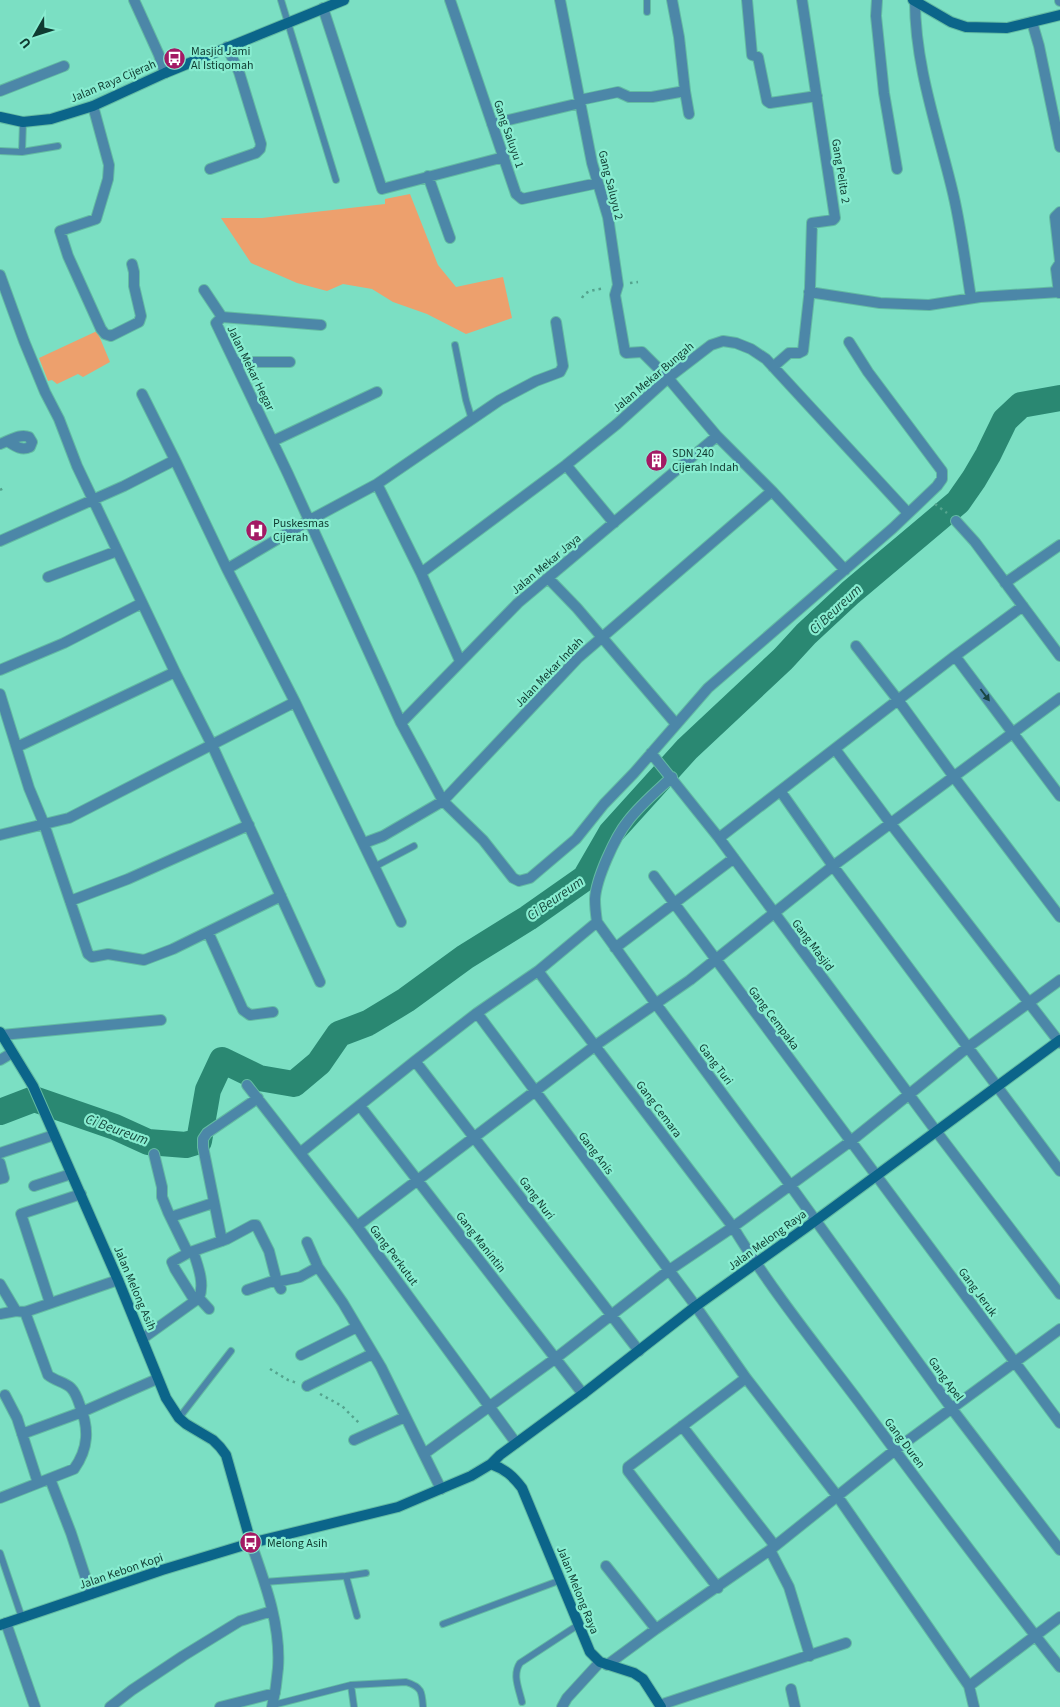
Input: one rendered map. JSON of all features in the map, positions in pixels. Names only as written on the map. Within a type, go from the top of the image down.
[{"type":"main road","name":"Jalan Raya Cijerah","points":[[0,118],[23,122],[51,119],[93,106],[165,73],[328,4],[344,0]]},
{"type":"main road","points":[[914,0],[951,22],[966,27],[1007,28],[1060,15]]},
{"type":"main road","name":"Jalan Melong Asih","points":[[1,1033],[33,1086],[118,1280],[166,1398],[179,1418],[213,1440],[226,1455],[251,1543]]},
{"type":"main road","name":"Jalan Melong Raya","points":[[251,1543],[398,1507],[471,1476],[492,1464],[500,1454],[583,1394],[696,1306],[816,1221],[1059,1041]]},
{"type":"main road","name":"Jalan Melong Raya","points":[[492,1464],[512,1475],[522,1488],[590,1652],[604,1664]]},
{"type":"main road","name":"Jalan Kebon Kopi","points":[[3,1624],[251,1543]]},
{"type":"main road","points":[[604,1664],[634,1673],[643,1680],[660,1706]]},
{"type":"street","points":[[134,0],[159,55],[165,73]]},
{"type":"street","name":"Gang Saluyu 1","points":[[450,0],[516,194],[522,199],[598,183]]},
{"type":"street","name":"Gang Saluyu 2","points":[[560,0],[592,163],[608,217],[618,285],[615,295],[625,352],[642,352],[668,378]]},
{"type":"street","points":[[672,0],[689,114]]},
{"type":"street","points":[[747,0],[752,55],[758,58],[767,101],[770,103],[817,96]]},
{"type":"street","name":"Gang Pelita 2","points":[[774,367],[789,353],[803,351],[810,292],[812,223],[833,220],[835,218],[802,0]]},
{"type":"street","points":[[877,0],[876,16],[884,93],[897,169]]},
{"type":"street","points":[[914,0],[920,61],[953,192],[971,298]]},
{"type":"street","points":[[328,4],[382,189],[504,157]]},
{"type":"street","points":[[1032,22],[1039,46],[1060,147]]},
{"type":"street","points":[[210,169],[256,153],[260,149],[261,144],[239,72],[227,47]]},
{"type":"street","points":[[0,91],[64,66]]},
{"type":"street","points":[[492,124],[618,92],[628,98],[652,97],[685,91]]},
{"type":"street","points":[[93,106],[109,166],[108,179],[96,219],[60,231],[68,256],[97,321],[105,334],[111,336],[141,320],[134,286],[132,264]]},
{"type":"street","points":[[428,176],[450,238]]},
{"type":"street","points":[[810,292],[880,303],[929,305],[971,298],[1059,292],[1056,269],[1060,262],[1055,217],[1060,212]]},
{"type":"street","points":[[0,275],[38,375],[59,419],[77,466],[175,672],[212,745],[320,982]]},
{"type":"street","points":[[204,290],[222,318]]},
{"type":"street","name":"Jalan Mekar Hegar","points":[[321,325],[222,318],[218,320],[217,326],[273,441],[401,723],[443,801],[483,840],[513,878],[519,881],[524,880],[530,878],[576,839],[604,804],[654,755]]},
{"type":"street","points":[[227,569],[308,521],[377,484],[500,400],[536,380],[561,370],[563,366],[556,322]]},
{"type":"street","name":"Jalan Mekar Bungah","points":[[421,573],[566,465],[617,424],[668,378],[711,345],[722,341],[736,343],[751,349],[766,359],[908,513]]},
{"type":"street","points":[[654,755],[676,724],[708,688],[846,570],[893,528],[942,479],[942,471],[868,372],[848,342]]},
{"type":"street","points":[[234,362],[290,362]]},
{"type":"street","points":[[668,378],[717,436],[846,570]]},
{"type":"street","points":[[273,441],[377,392]]},
{"type":"street","points":[[142,394],[227,569],[295,702],[401,922]]},
{"type":"street","name":"Jalan Mekar Jaya","points":[[401,723],[518,603],[717,436]]},
{"type":"street","points":[[0,541],[124,486],[175,460]]},
{"type":"street","points":[[566,465],[614,523]]},
{"type":"street","points":[[377,484],[421,573],[460,661]]},
{"type":"street","name":"Jalan Mekar Indah","points":[[364,843],[383,836],[443,801],[578,658],[772,491]]},
{"type":"street","points":[[956,521],[975,542],[1060,656]]},
{"type":"street","points":[[1005,583],[1060,545]]},
{"type":"street","points":[[48,577],[117,551]]},
{"type":"street","points":[[548,578],[603,637],[676,724]]},
{"type":"street","points":[[0,670],[64,643],[142,603]]},
{"type":"street","points":[[719,838],[1022,606]]},
{"type":"street","points":[[856,646],[1060,917]]},
{"type":"street","points":[[955,656],[1060,796]]},
{"type":"street","points":[[16,747],[175,672]]},
{"type":"street","points":[[0,694],[29,788],[44,824],[85,951],[92,957],[108,954],[144,960],[208,932],[281,896]]},
{"type":"street","points":[[357,1226],[596,1045],[690,980],[833,866],[1060,698]]},
{"type":"street","points":[[0,835],[69,818],[295,702]]},
{"type":"street","points":[[836,749],[891,824],[1059,1041]]},
{"type":"street","name":"Gang Masjid","points":[[654,755],[719,838],[936,1131],[1060,1294]]},
{"type":"street","points":[[300,1153],[415,1061],[477,1013],[538,970],[597,922],[595,899],[599,880],[620,834],[628,821],[671,776]]},
{"type":"street","points":[[781,792],[833,866],[1060,1172]]},
{"type":"street","points":[[70,901],[128,880],[249,825]]},
{"type":"street","points":[[615,948],[734,858]]},
{"type":"street","name":"Gang Cempaka","points":[[654,876],[714,960],[876,1175]]},
{"type":"street","name":"Gang Turi","points":[[597,922],[816,1221]]},
{"type":"street","points":[[208,932],[243,1010],[250,1015],[273,1012]]},
{"type":"street","name":"Gang Cemara","points":[[538,970],[733,1227],[756,1264]]},
{"type":"street","points":[[424,1454],[556,1358],[668,1271],[733,1227],[851,1140],[968,1047],[1060,980]]},
{"type":"street","name":"Gang Anis","points":[[477,1013],[696,1306],[746,1378],[838,1497],[968,1686],[974,1707]]},
{"type":"street","points":[[1,1033],[160,1020]]},
{"type":"street","points":[[0,1060],[12,1053]]},
{"type":"street","name":"Gang Nuri","points":[[415,1061],[639,1351]]},
{"type":"street","name":"Gang Perkutut","points":[[247,1085],[357,1226],[516,1443]]},
{"type":"street","points":[[222,1241],[202,1146],[203,1139],[207,1133],[258,1098]]},
{"type":"street","name":"Gang Manintin","points":[[360,1106],[583,1394]]},
{"type":"street","points":[[0,1153],[54,1135]]},
{"type":"street","points":[[142,1339],[197,1300],[202,1291],[198,1268],[162,1197],[162,1187],[154,1154]]},
{"type":"street","points":[[0,1163],[5,1176],[0,1180]]},
{"type":"street","points":[[34,1186],[71,1174]]},
{"type":"street","name":"Gang Jeruk","points":[[876,1175],[1060,1423]]},
{"type":"street","points":[[50,1303],[21,1214],[81,1194]]},
{"type":"street","points":[[171,1217],[213,1202]]},
{"type":"street","name":"Gang Apel","points":[[816,1221],[952,1408],[1060,1550]]},
{"type":"street","points":[[209,1309],[197,1300],[172,1264],[173,1261],[191,1252],[222,1241],[255,1224],[269,1251],[279,1286]]},
{"type":"street","points":[[307,1242],[318,1267],[343,1303],[384,1373],[441,1489]]},
{"type":"street","name":"Gang Duren","points":[[756,1264],[1035,1637],[1060,1667]]},
{"type":"street","points":[[247,1290],[270,1282],[279,1286],[318,1267]]},
{"type":"street","points":[[0,1314],[50,1303],[118,1280]]},
{"type":"street","points":[[0,1284],[20,1311],[48,1374],[54,1380],[70,1387],[75,1394],[87,1429],[86,1442],[78,1464],[74,1469],[0,1498]]},
{"type":"street","points":[[301,1355],[357,1327]]},
{"type":"street","points":[[562,1707],[566,1698],[604,1664],[718,1588],[773,1548],[895,1450],[1060,1329]]},
{"type":"street","points":[[307,1386],[372,1354]]},
{"type":"street","points":[[718,1588],[628,1469],[629,1465],[746,1378]]},
{"type":"street","points":[[22,1434],[82,1412],[157,1379]]},
{"type":"street","points":[[5,1395],[17,1418],[38,1483]]},
{"type":"street","points":[[354,1440],[405,1417]]},
{"type":"street","points":[[682,1426],[773,1548],[789,1587],[810,1656]]},
{"type":"street","points":[[50,1478],[72,1533],[91,1594]]},
{"type":"street","points":[[251,1543],[264,1582],[277,1636],[278,1667],[273,1706]]},
{"type":"street","points":[[606,1566],[656,1629]]},
{"type":"street","points":[[110,1707],[183,1656],[240,1621],[272,1611]]},
{"type":"street","points":[[968,1686],[1060,1617]]},
{"type":"street","points":[[3,1624],[36,1707]]},
{"type":"street","points":[[660,1706],[846,1643]]},
{"type":"street","points":[[791,1689],[795,1707]]},
{"type":"street","points":[[220,1707],[276,1693]]},
{"type":"lane","points":[[281,0],[336,180]]},
{"type":"lane","points":[[647,0],[647,12]]},
{"type":"lane","points":[[22,152],[23,122]]},
{"type":"lane","points":[[0,151],[22,152],[58,146]]},
{"type":"lane","points":[[455,345],[472,420]]},
{"type":"lane","points":[[374,867],[414,846]]},
{"type":"lane","points":[[179,1418],[231,1351]]},
{"type":"lane","points":[[0,1553],[22,1618]]},
{"type":"lane","points":[[264,1582],[366,1573]]},
{"type":"lane","points":[[346,1576],[357,1616]]},
{"type":"lane","points":[[442,1624],[561,1580]]},
{"type":"lane","points":[[522,1702],[516,1675],[520,1663],[578,1625]]},
{"type":"lane","points":[[273,1706],[351,1685],[406,1682],[415,1685],[422,1692],[423,1707]]},
{"type":"lane","points":[[351,1685],[354,1707]]},
{"type":"path","points":[[0,490],[4,488]]},
{"type":"path","points":[[270,1369],[288,1380],[307,1386],[342,1406],[368,1434]]},
{"type":"shaded area","points":[[410,194],[438,265],[456,287],[503,277],[512,318],[466,334],[427,314],[393,302],[372,289],[343,284],[327,291],[297,283],[251,263],[221,218],[262,218],[385,204],[385,199]]},
{"type":"shaded area","points":[[97,331],[110,362],[83,377],[78,374],[57,384],[52,380],[48,381],[39,358]]},
{"type":"waterway","name":"Ci Beureum","points":[[0,1112],[34,1099],[115,1127],[148,1142],[186,1145],[199,1141],[208,1090],[222,1060],[259,1078],[294,1084],[319,1063],[339,1034],[368,1023],[406,1000],[465,957],[528,918],[585,878],[611,833],[687,749],[850,593],[958,502],[988,455],[1005,420],[1021,405],[1060,398]]},
{"type":"place","name":"Masjid Jami Al Istiqomah","points":[[175,58]]},
{"type":"place","name":"SDN 240 Cijerah Indah","points":[[656,460]]},
{"type":"place","name":"Puskesmas Cijerah","points":[[257,530]]},
{"type":"place","name":"Melong Asih","points":[[251,1543]]}]
